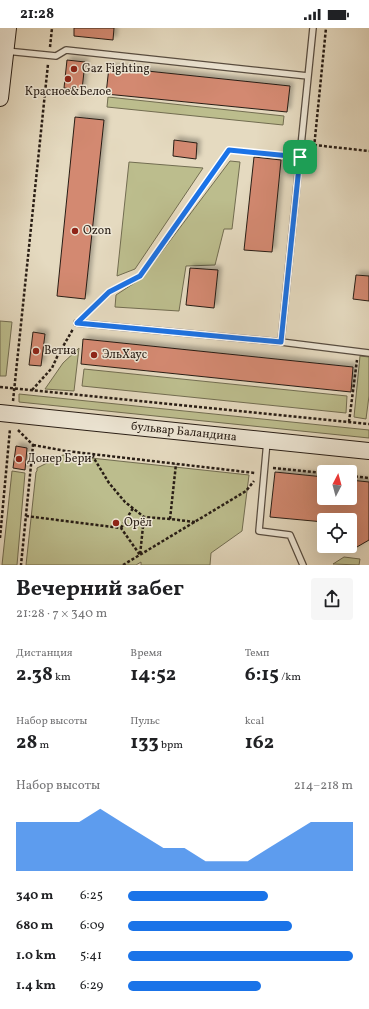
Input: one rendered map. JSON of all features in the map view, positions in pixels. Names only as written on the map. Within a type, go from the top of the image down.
[{"type":"main road","points":[[0,98],[3,54],[8,28]]},
{"type":"main road","name":"бульвар Баландина","points":[[6,418],[369,451]]},
{"type":"lane","points":[[281,342],[313,28]]},
{"type":"lane","points":[[3,54],[56,56],[66,50],[308,76]]},
{"type":"lane","points":[[77,323],[281,342],[369,353]]},
{"type":"lane","points":[[267,441],[259,531],[290,535],[303,565]]},
{"type":"path","points":[[13,400],[52,28]]},
{"type":"path","points":[[32,390],[52,368],[77,323],[109,292],[140,276],[229,150],[313,158],[326,28]]},
{"type":"path","points":[[314,145],[369,151]]},
{"type":"path","points":[[349,422],[358,351]]},
{"type":"path","points":[[0,387],[369,424]]},
{"type":"path","points":[[0,538],[6,418]]},
{"type":"path","points":[[17,428],[33,445],[66,451],[260,474]]},
{"type":"path","points":[[21,565],[33,445]]},
{"type":"path","points":[[92,454],[109,483],[125,502],[144,517],[170,518],[196,522]]},
{"type":"path","points":[[170,518],[176,464]]},
{"type":"path","points":[[123,565],[246,491],[265,467],[317,472]]},
{"type":"path","points":[[357,477],[369,478]]},
{"type":"path","points":[[121,528],[132,508]]},
{"type":"path","points":[[26,516],[121,528],[140,555]]},
{"type":"path","points":[[140,555],[144,517]]},
{"type":"green space","points":[[108,97],[284,116],[283,125],[107,107]]},
{"type":"green space","points":[[230,161],[240,162],[232,229],[224,229],[215,265],[186,266],[179,311],[115,307],[116,295],[142,278]]},
{"type":"green space","points":[[129,162],[203,168],[135,269],[117,276]]},
{"type":"green space","points":[[0,321],[12,322],[6,376],[0,376]]},
{"type":"green space","points":[[79,348],[74,391],[45,389],[63,363]]},
{"type":"green space","points":[[360,356],[369,357],[369,396],[366,419],[354,417]]},
{"type":"green space","points":[[84,369],[347,396],[346,413],[82,386]]},
{"type":"green space","points":[[19,394],[369,430],[369,438],[19,402]]},
{"type":"green space","points":[[63,455],[249,475],[242,531],[211,553],[210,565],[141,565],[141,562],[136,565],[26,565],[37,468]]},
{"type":"green space","points":[[12,471],[25,473],[17,565],[2,565]]},
{"type":"green space","points":[[344,557],[360,559],[359,565],[333,564]]},
{"type":"building","points":[[74,28],[114,28],[113,40],[74,36]]},
{"type":"building","points":[[67,60],[85,62],[82,90],[64,88]]},
{"type":"building","points":[[109,67],[290,86],[287,112],[106,94]]},
{"type":"building","points":[[75,117],[104,120],[85,299],[57,296]]},
{"type":"building","points":[[174,140],[197,143],[196,159],[173,156]]},
{"type":"building","points":[[254,157],[281,160],[272,252],[244,250]]},
{"type":"building","points":[[190,268],[218,270],[214,308],[186,305]]},
{"type":"building","points":[[356,275],[369,276],[369,301],[353,299]]},
{"type":"building","points":[[33,332],[45,334],[41,366],[29,365]]},
{"type":"building","points":[[83,339],[353,367],[351,392],[81,364]]},
{"type":"building","points":[[16,446],[27,448],[25,470],[13,468]]},
{"type":"building","points":[[275,472],[317,476],[317,505],[357,505],[357,481],[369,482],[369,540],[357,547],[357,513],[317,513],[317,521],[270,517]]},
{"type":"place","name":"Gaz Fighting","points":[[74,69]]},
{"type":"place","name":"Красное&Белое","points":[[68,79]]},
{"type":"place","name":"Ozon","points":[[75,231]]},
{"type":"place","name":"Ветна","points":[[36,351]]},
{"type":"place","name":"ЭльХаус","points":[[94,355]]},
{"type":"place","name":"Донер Бери","points":[[19,459]]},
{"type":"place","name":"Орёл","points":[[116,523]]},
{"type":"route","points":[[229,150],[300,157],[281,342],[77,323],[109,292],[140,276],[229,150]]}]
